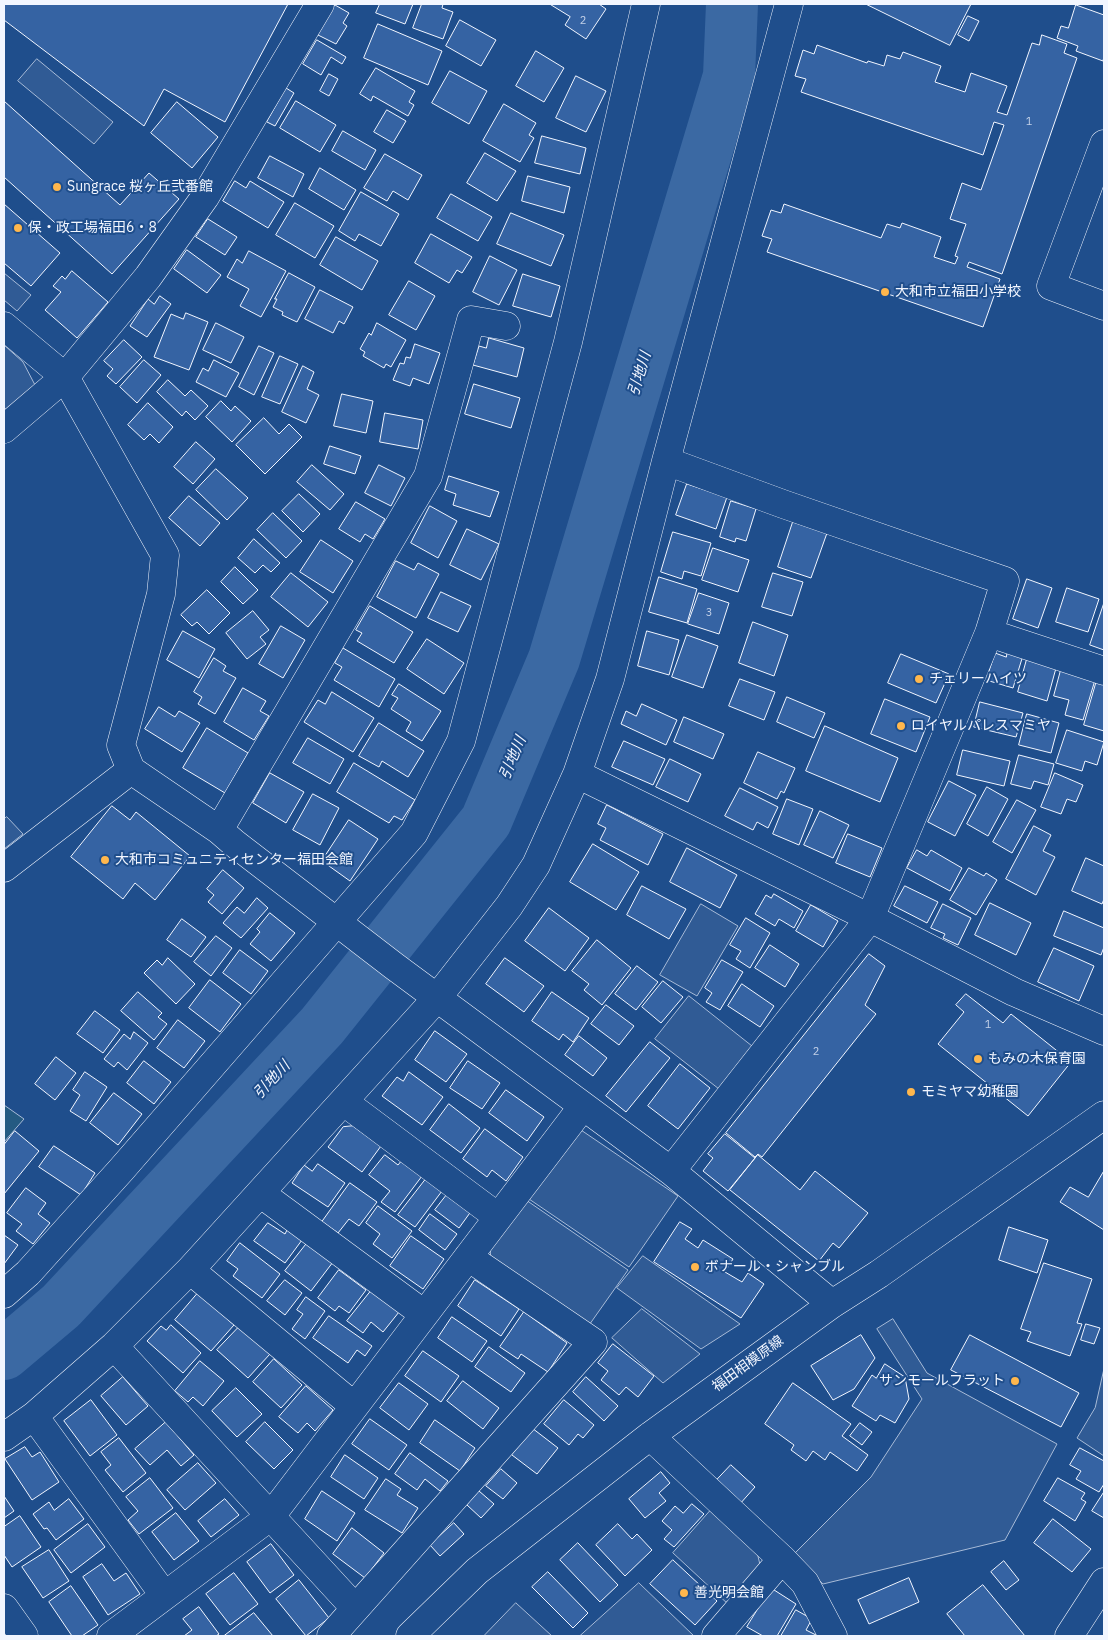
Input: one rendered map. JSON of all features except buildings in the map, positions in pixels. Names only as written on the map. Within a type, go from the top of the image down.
[{"type":"street","points":[[4,429],[65,377],[148,278],[205,197],[320,4]]},
{"type":"street","points":[[4,1294],[28,1273],[345,929],[414,833],[461,741],[568,342],[646,4]]},
{"type":"street","points":[[4,1437],[34,1416],[114,1346],[190,1270],[437,998],[509,906],[536,865],[577,774],[610,679],[666,461],[789,4]]},
{"type":"street","points":[[1104,144],[1051,286],[1104,306]]},
{"type":"street","points":[[220,830],[428,476],[471,320],[506,326]]},
{"type":"street","points":[[4,326],[65,377],[165,555],[161,594],[121,745],[131,770],[220,830],[345,929],[671,1171],[832,1304]]},
{"type":"street","points":[[666,461],[1005,581],[990,632],[870,918],[671,1171]]},
{"type":"street","points":[[990,632],[1104,671]]},
{"type":"street","points":[[4,868],[131,770]]},
{"type":"street","points":[[577,774],[870,918],[1014,992],[1104,1031]]},
{"type":"street","points":[[344,1102],[498,1217]]},
{"type":"street","points":[[111,1636],[271,1516],[583,1106]]},
{"type":"street","name":"福田相模原線","points":[[410,1636],[477,1570],[650,1436],[832,1304],[878,1274],[1104,1115]]},
{"type":"street","points":[[260,1193],[424,1314]]},
{"type":"street","points":[[331,1636],[593,1342],[468,1257]]},
{"type":"street","points":[[190,1270],[354,1406]]},
{"type":"street","points":[[114,1346],[355,1608]]},
{"type":"street","points":[[34,1416],[164,1596]]},
{"type":"street","points":[[650,1436],[782,1559],[805,1583],[833,1636]]},
{"type":"street","points":[[716,1636],[782,1559]]},
{"type":"street","points":[[1069,1636],[1104,1582]]},
{"type":"street","points":[[4,1608],[24,1636]]},
{"type":"shaded area","points":[[37,59],[113,122],[94,144],[18,81]]},
{"type":"shaded area","points":[[4,273],[31,295],[17,311],[4,300]]},
{"type":"shaded area","points":[[4,345],[23,362],[35,385],[6,410],[4,407]]},
{"type":"shaded area","points":[[7,817],[23,834],[4,849],[4,819]]},
{"type":"shaded area","points":[[701,904],[738,926],[697,996],[660,975]]},
{"type":"shaded area","points":[[689,996],[752,1046],[719,1089],[655,1039]]},
{"type":"shaded area","points":[[4,1105],[24,1119],[4,1142]]},
{"type":"shaded area","points":[[578,1128],[678,1196],[629,1267],[529,1199]]},
{"type":"shaded area","points":[[526,1200],[628,1270],[587,1328],[491,1262],[490,1246]]},
{"type":"shaded area","points":[[643,1256],[740,1324],[701,1349],[617,1288]]},
{"type":"shaded area","points":[[642,1309],[700,1354],[663,1383],[612,1338]]},
{"type":"shaded area","points":[[893,1319],[927,1373],[1057,1444],[1005,1540],[823,1584],[793,1555],[871,1477],[922,1399],[877,1329]]},
{"type":"shaded area","points":[[1104,1369],[1104,1456],[1077,1438],[1095,1408]]},
{"type":"shaded area","points":[[711,1510],[757,1552],[761,1569],[729,1605],[673,1553]]},
{"type":"shaded area","points":[[639,1583],[694,1636],[580,1636]]},
{"type":"shaded area","points":[[516,1603],[552,1636],[484,1636]]},
{"type":"waterway","name":"引地川","points":[[4,1354],[61,1306],[322,1026],[486,821],[554,659],[729,76],[732,4]]},
{"type":"place","name":"Sungrace 桜ヶ丘弐番館","points":[[57,187]]},
{"type":"place","name":"保・政工場福田6・8","points":[[18,228]]},
{"type":"place","name":"大和市立福田小学校","points":[[885,292]]},
{"type":"place","name":"チェリーハイツ","points":[[919,679]]},
{"type":"place","name":"ロイヤルパレスマミヤ","points":[[901,726]]},
{"type":"place","name":"大和市コミュニティセンター福田会館","points":[[105,860]]},
{"type":"place","name":"もみの木保育園","points":[[978,1059]]},
{"type":"place","name":"モミヤマ幼稚園","points":[[911,1092]]},
{"type":"place","name":"ボナール・シャンブル","points":[[695,1267]]},
{"type":"place","name":"サンモールフラット","points":[[1015,1381]]},
{"type":"place","name":"善光明会館","points":[[684,1593]]}]
